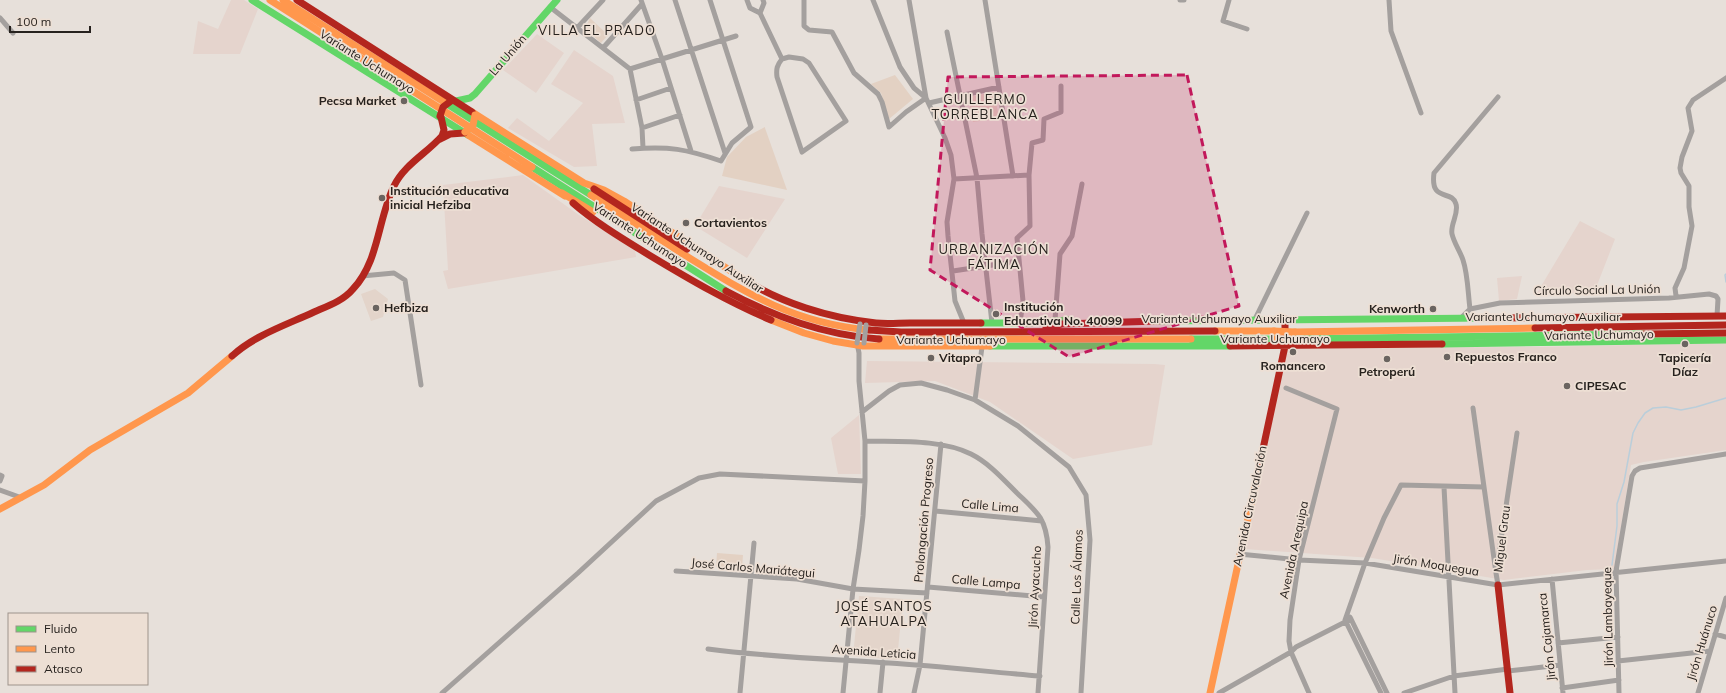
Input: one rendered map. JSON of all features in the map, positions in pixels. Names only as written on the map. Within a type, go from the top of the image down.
[{"type":"main road","name":"Variante Uchumayo Auxiliar","points":[[252,0],[333,53],[441,117],[562,193],[591,218],[655,258],[749,311],[781,326],[800,332],[860,344]]},
{"type":"main road","name":"Variante Uchumayo","points":[[270,0],[725,290],[792,323],[846,336],[886,340],[1274,335],[1295,332],[1726,325]]},
{"type":"main road","name":"Variante Uchumayo","points":[[283,0],[728,282],[767,304],[806,318],[832,325],[874,331],[901,332],[1025,331],[1274,335],[1294,339],[1726,333]]},
{"type":"main road","name":"Variante Uchumayo Auxiliar","points":[[297,0],[453,101],[584,183],[604,190],[656,221],[732,273],[769,294],[808,309],[864,323],[1020,323],[1055,320],[1119,319],[1158,321],[1726,316]]},
{"type":"main road","name":"La Unión","points":[[475,94],[506,56],[557,0]]},
{"type":"main road","points":[[438,140],[450,134],[465,132],[473,125],[475,114],[473,100],[475,94]]},
{"type":"main road","points":[[0,509],[44,485],[90,450],[188,393],[244,345],[259,336],[341,300],[349,295],[362,276],[395,184],[402,174],[442,136],[444,130],[441,117],[443,107],[453,101],[463,100],[475,94]]},
{"type":"main road","points":[[584,183],[676,240],[701,260],[705,267]]},
{"type":"main road","points":[[562,193],[657,252],[681,261]]},
{"type":"main road","name":"Avenida Circuvalación","points":[[1210,693],[1285,346],[1285,319]]},
{"type":"main road","points":[[1025,331],[1062,324],[1158,321]]},
{"type":"main road","name":"Variante Uchumayo","points":[[860,344],[982,347],[1285,346],[1726,340]]},
{"type":"main road","name":"Miguel Grau","points":[[1498,585],[1510,693]]},
{"type":"street","points":[[577,28],[603,0]]},
{"type":"street","points":[[675,0],[725,153]]},
{"type":"street","points":[[632,149],[658,147],[691,151],[720,161],[738,137],[751,127],[710,0]]},
{"type":"street","points":[[747,0],[750,8],[760,13],[782,59]]},
{"type":"street","points":[[760,13],[764,3],[763,0]]},
{"type":"street","points":[[804,0],[804,26],[809,30],[832,32],[854,73],[878,94],[882,102],[889,127],[906,112],[927,100],[961,96],[999,87]]},
{"type":"street","points":[[873,0],[900,67],[914,88],[927,100]]},
{"type":"street","points":[[909,0],[927,100],[945,138],[951,155],[954,179],[947,222],[955,301],[964,323]]},
{"type":"street","points":[[985,0],[1013,176]]},
{"type":"street","points":[[1229,0],[1224,21],[1247,29]]},
{"type":"street","points":[[1389,0],[1391,31],[1421,113]]},
{"type":"street","points":[[602,48],[642,2],[691,151]]},
{"type":"street","points":[[550,7],[630,69],[642,128],[643,148]]},
{"type":"street","points":[[0,18],[13,33]]},
{"type":"street","points":[[947,32],[977,178],[992,323]]},
{"type":"street","points":[[630,69],[736,36]]},
{"type":"street","points":[[797,57],[809,63],[846,121],[802,152],[777,77],[776,70],[782,59],[797,57]]},
{"type":"street","points":[[1676,296],[1675,288],[1684,268],[1692,226],[1689,207],[1689,186],[1681,174],[1680,168],[1682,157],[1692,131],[1688,108],[1693,100],[1726,78]]},
{"type":"street","points":[[1020,323],[1023,301],[1017,238],[1030,226],[1029,175],[1032,143],[1043,140],[1044,119],[1061,112],[1061,86]]},
{"type":"street","points":[[636,100],[671,88]]},
{"type":"street","points":[[1462,318],[1470,309],[1463,261],[1452,234],[1456,203],[1454,199],[1437,192],[1432,184],[1434,173],[1498,97]]},
{"type":"street","points":[[642,128],[680,115]]},
{"type":"street","points":[[954,179],[1029,175]]},
{"type":"street","points":[[1055,320],[1060,254],[1072,236],[1082,184]]},
{"type":"street","points":[[1255,319],[1307,213]]},
{"type":"street","points":[[953,271],[1019,261]]},
{"type":"street","points":[[362,276],[394,273],[405,280],[421,385]]},
{"type":"street","name":"Círculo Social La Unión","points":[[1470,309],[1500,303],[1669,298],[1676,296],[1709,294],[1716,296],[1718,299],[1717,316]]},
{"type":"street","points":[[860,344],[864,323]]},
{"type":"street","points":[[843,693],[852,589],[860,543],[865,480],[865,441],[859,381],[860,344],[864,323]]},
{"type":"street","points":[[975,400],[982,347]]},
{"type":"street","name":"Calle Los Álamos","points":[[862,412],[888,390],[900,385],[921,383],[975,400],[1018,426],[1070,467],[1086,495],[1090,540],[1080,693]]},
{"type":"street","name":"Avenida Arequipa","points":[[1286,388],[1337,409],[1300,560],[1290,620],[1290,652],[1309,693]]},
{"type":"street","points":[[1474,408],[1496,573]]},
{"type":"street","name":"Miguel Grau","points":[[1498,585],[1496,573],[1517,433]]},
{"type":"street","name":"Jirón Ayacucho","points":[[865,441],[941,444],[971,454],[992,468],[1042,520],[1047,531],[1048,547],[1038,693]]},
{"type":"street","name":"Prolongación Progreso","points":[[914,693],[920,665],[941,444]]},
{"type":"street","name":"Jirón Lambayeque","points":[[1619,693],[1616,571],[1632,476],[1635,471],[1640,468],[1726,454]]},
{"type":"street","points":[[442,693],[578,573],[656,501],[699,478],[720,474],[865,480]]},
{"type":"street","points":[[0,475],[2,476],[0,481]]},
{"type":"street","points":[[1381,693],[1348,620],[1347,611],[1384,518],[1401,484],[1444,487],[1484,487]]},
{"type":"street","points":[[1444,487],[1455,693]]},
{"type":"street","points":[[0,490],[22,498]]},
{"type":"street","name":"Calle Lima","points":[[935,511],[1042,520]]},
{"type":"street","points":[[740,693],[754,543]]},
{"type":"street","name":"Jirón Moquegua","points":[[1239,554],[1300,560],[1365,563],[1498,585],[1616,571],[1726,561]]},
{"type":"street","name":"José Carlos Mariátegui","points":[[676,571],[797,580],[852,589]]},
{"type":"street","name":"Jirón Cajamarca","points":[[1552,579],[1563,690]]},
{"type":"street","name":"Calle Lampa","points":[[928,587],[1044,597]]},
{"type":"street","points":[[852,589],[927,593]]},
{"type":"street","name":"Jirón Huánuco","points":[[1698,693],[1726,598]]},
{"type":"street","points":[[1219,693],[1290,652],[1296,647],[1348,620]]},
{"type":"street","points":[[1348,620],[1387,693]]},
{"type":"street","points":[[1715,634],[1726,637]]},
{"type":"street","points":[[1558,643],[1618,637]]},
{"type":"street","name":"Avenida Leticia","points":[[708,648],[743,653],[845,661],[883,662],[1040,676]]},
{"type":"street","points":[[1618,661],[1710,651]]},
{"type":"street","points":[[880,693],[883,662]]},
{"type":"street","points":[[1404,693],[1454,676],[1560,665]]},
{"type":"street","points":[[1563,690],[1619,680]]},
{"type":"highlighted area","points":[[1187,75],[1239,306],[1069,357],[930,270],[948,77]]},
{"type":"shaded area","points":[[231,0],[244,0],[258,9],[240,54],[193,54],[198,21],[218,29]]},
{"type":"shaded area","points":[[590,18],[608,35],[601,43],[585,29]]},
{"type":"shaded area","points":[[537,34],[564,53],[536,93],[503,70]]},
{"type":"shaded area","points":[[574,50],[613,76],[625,123],[592,124],[597,166],[574,167],[508,128],[517,118],[549,141],[583,103],[551,84]]},
{"type":"shaded area","points":[[895,75],[913,99],[889,119],[881,93],[871,84]]},
{"type":"shaded area","points":[[994,92],[999,118],[973,122],[968,97]]},
{"type":"shaded area","points":[[765,127],[787,190],[722,176],[727,157],[746,137]]},
{"type":"shaded area","points":[[523,175],[579,215],[635,250],[636,257],[448,289],[443,271],[448,270],[443,185]]},
{"type":"shaded area","points":[[719,186],[785,199],[747,258],[695,226]]},
{"type":"shaded area","points":[[1580,221],[1615,239],[1594,293],[1537,293]]},
{"type":"shaded area","points":[[1522,276],[1517,299],[1499,301],[1497,278]]},
{"type":"shaded area","name":"Hefbiza","points":[[375,289],[388,299],[383,317],[371,321],[361,294]]},
{"type":"shaded area","points":[[1726,343],[1726,450],[1631,465],[1614,569],[1587,570],[1504,580],[1372,558],[1245,549],[1287,348],[1539,347]]},
{"type":"shaded area","points":[[867,361],[1165,365],[1152,445],[1073,459],[990,402],[935,381],[865,383]]},
{"type":"shaded area","points":[[859,415],[861,474],[838,474],[831,438]]},
{"type":"shaded area","points":[[717,553],[743,555],[742,569],[716,567]]},
{"type":"shaded area","points":[[859,596],[903,599],[897,660],[853,656]]},
{"type":"waterway","points":[[1726,274],[1726,282]]},
{"type":"waterway","points":[[1612,565],[1617,526],[1617,504],[1624,482],[1633,433],[1638,423],[1645,413],[1653,408],[1666,407],[1681,410],[1726,398]]},
{"type":"traffic: fast","points":[[252,0],[468,135]]},
{"type":"traffic: fast","points":[[456,101],[470,98],[475,94],[557,0]]},
{"type":"traffic: fast","points":[[444,102],[591,195]]},
{"type":"traffic: fast","points":[[532,167],[726,291]]},
{"type":"traffic: fast","points":[[1154,321],[1487,318]]},
{"type":"traffic: fast","points":[[981,323],[1028,323],[1068,320]]},
{"type":"traffic: fast","points":[[1293,339],[1643,334]]},
{"type":"traffic: fast","points":[[1191,339],[1274,339]]},
{"type":"traffic: fast","points":[[1442,344],[1726,340]]},
{"type":"traffic: fast","points":[[990,346],[1230,346]]},
{"type":"traffic: slow","points":[[270,0],[532,167]]},
{"type":"traffic: slow","points":[[283,0],[444,102]]},
{"type":"traffic: slow","points":[[472,112],[584,183],[604,190],[624,201],[740,277]]},
{"type":"traffic: slow","points":[[465,132],[473,125],[475,115]]},
{"type":"traffic: slow","points":[[468,135],[565,196]]},
{"type":"traffic: slow","points":[[562,193],[593,212]]},
{"type":"traffic: slow","points":[[591,195],[706,268],[771,304],[817,321],[869,330]]},
{"type":"traffic: slow","points":[[771,320],[804,333],[833,341],[863,346],[990,346]]},
{"type":"traffic: slow","points":[[1295,332],[1535,328]]},
{"type":"traffic: slow","points":[[1215,331],[1274,331]]},
{"type":"traffic: slow","points":[[1274,331],[1295,332]]},
{"type":"traffic: slow","points":[[879,339],[1191,339]]},
{"type":"traffic: slow","points":[[1274,339],[1293,339]]},
{"type":"traffic: slow","points":[[0,509],[44,485],[90,450],[188,393],[232,356]]},
{"type":"traffic: slow","points":[[1210,693],[1260,463]]},
{"type":"traffic: jam","points":[[297,0],[472,112]]},
{"type":"traffic: jam","points":[[440,116],[443,107],[451,101]]},
{"type":"traffic: jam","points":[[232,356],[261,336],[335,303],[345,297],[353,289],[362,278],[368,266],[384,212],[394,186],[410,165],[442,136],[444,130],[441,117]]},
{"type":"traffic: jam","points":[[440,139],[450,134],[464,133]]},
{"type":"traffic: jam","points":[[594,189],[687,249]]},
{"type":"traffic: jam","points":[[573,203],[629,243],[664,264],[724,298],[771,320]]},
{"type":"traffic: jam","points":[[740,277],[788,302],[823,313],[858,321],[880,323],[981,323]]},
{"type":"traffic: jam","points":[[726,291],[781,317],[819,329],[859,337],[879,339]]},
{"type":"traffic: jam","points":[[1487,318],[1726,316]]},
{"type":"traffic: jam","points":[[1260,463],[1285,346],[1285,319]]},
{"type":"traffic: jam","points":[[1046,327],[1062,324],[1158,321]]},
{"type":"traffic: jam","points":[[1535,328],[1726,325]]},
{"type":"traffic: jam","points":[[869,330],[901,332],[1215,331]]},
{"type":"traffic: jam","points":[[1643,334],[1726,333]]},
{"type":"traffic: jam","points":[[1230,346],[1442,344]]},
{"type":"traffic: jam","points":[[1498,585],[1510,693]]},
{"type":"place","name":"Pecsa Market","points":[[404,101]]},
{"type":"place","name":"Institución educativa inicial Hefziba","points":[[382,198]]},
{"type":"place","name":"Cortavientos","points":[[686,223]]},
{"type":"place","name":"Hefbiza","points":[[376,308]]},
{"type":"place","name":"Kenworth","points":[[1433,309]]},
{"type":"place","name":"Institución Educativa No. 40099","points":[[996,314]]},
{"type":"place","name":"Tapicería Díaz","points":[[1685,344]]},
{"type":"place","name":"Romancero","points":[[1293,352]]},
{"type":"place","name":"Repuestos Franco","points":[[1447,357]]},
{"type":"place","name":"Vitapro","points":[[931,358]]},
{"type":"place","name":"Petroperú","points":[[1387,359]]},
{"type":"place","name":"CIPESAC","points":[[1567,386]]},
{"type":"district","name":"VILLA EL PRADO","points":[[597,30]]},
{"type":"district","name":"GUILLERMO TORREBLANCA","points":[[985,106]]},
{"type":"district","name":"URBANIZACIÓN FÁTIMA","points":[[994,256]]},
{"type":"district","name":"JOSÉ SANTOS ATAHUALPA","points":[[884,614]]}]
